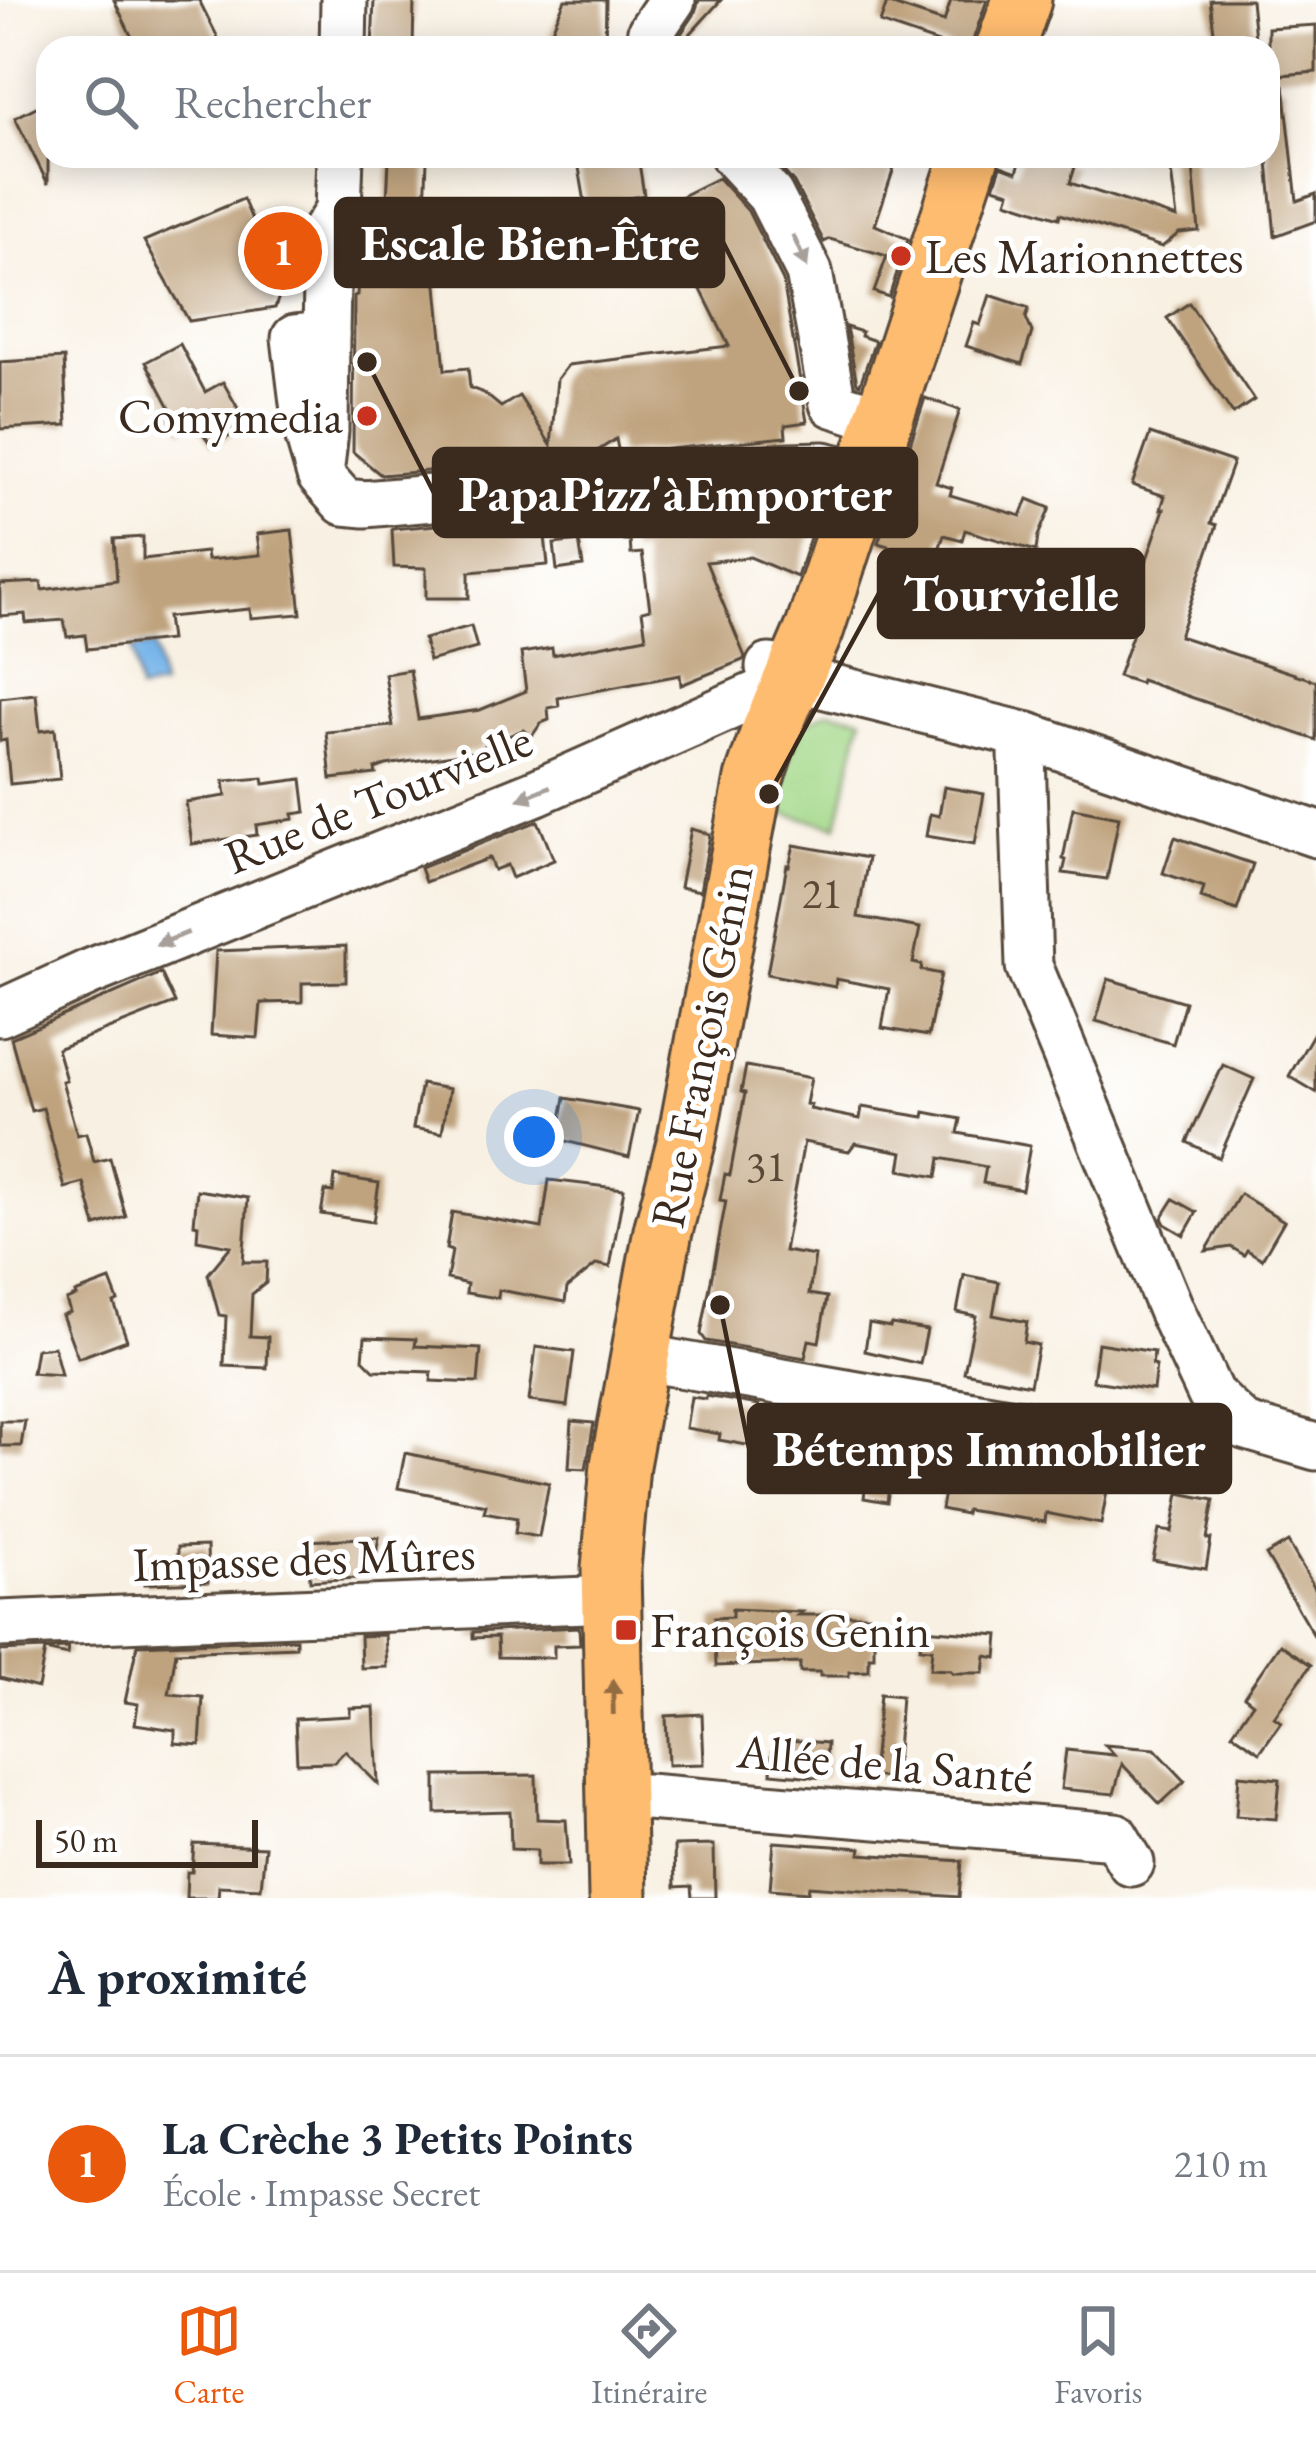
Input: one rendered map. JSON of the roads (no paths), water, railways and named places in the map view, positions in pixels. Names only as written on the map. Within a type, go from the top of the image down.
[{"type":"main road","points":[[1009,36],[1022,0]]},
{"type":"main road","name":"Rue François Génin","points":[[617,1898],[612,1599],[620,1465],[754,778],[818,619],[858,412],[965,168]]},
{"type":"street","points":[[343,36],[344,0]]},
{"type":"street","points":[[650,36],[672,0]]},
{"type":"street","points":[[340,168],[338,211],[321,238],[327,282],[325,431],[332,488],[365,504],[844,470]]},
{"type":"street","points":[[745,168],[770,195],[809,272],[858,412]]},
{"type":"street","points":[[794,677],[1028,736],[1316,834]]},
{"type":"street","name":"Rue de Tourvielle","points":[[0,1012],[611,760],[794,677]]},
{"type":"street","points":[[1028,736],[1022,754],[1029,966],[1171,1310],[1211,1395],[1244,1426],[1316,1447]]},
{"type":"street","points":[[639,1357],[1204,1455]]},
{"type":"street","name":"Impasse des Mûres","points":[[0,1624],[612,1599]]},
{"type":"street","name":"Allée de la Santé","points":[[614,1797],[1115,1836],[1131,1863]]},
{"type":"water","points":[[154,646],[161,687],[139,691],[132,649]]},
{"type":"place","name":"La Crèche 3 Petits Points","points":[[283,251]]},
{"type":"place","name":"Les Marionnettes","points":[[901,256]]},
{"type":"place","name":"PapaPizz'àEmporter","points":[[367,362]]},
{"type":"place","name":"Escale Bien-Être","points":[[799,391]]},
{"type":"place","name":"Comymedia","points":[[367,416]]},
{"type":"place","name":"Tourvielle","points":[[769,794]]},
{"type":"place","name":"Bétemps Immobilier","points":[[720,1305]]},
{"type":"place","name":"François Genin","points":[[626,1630]]}]
